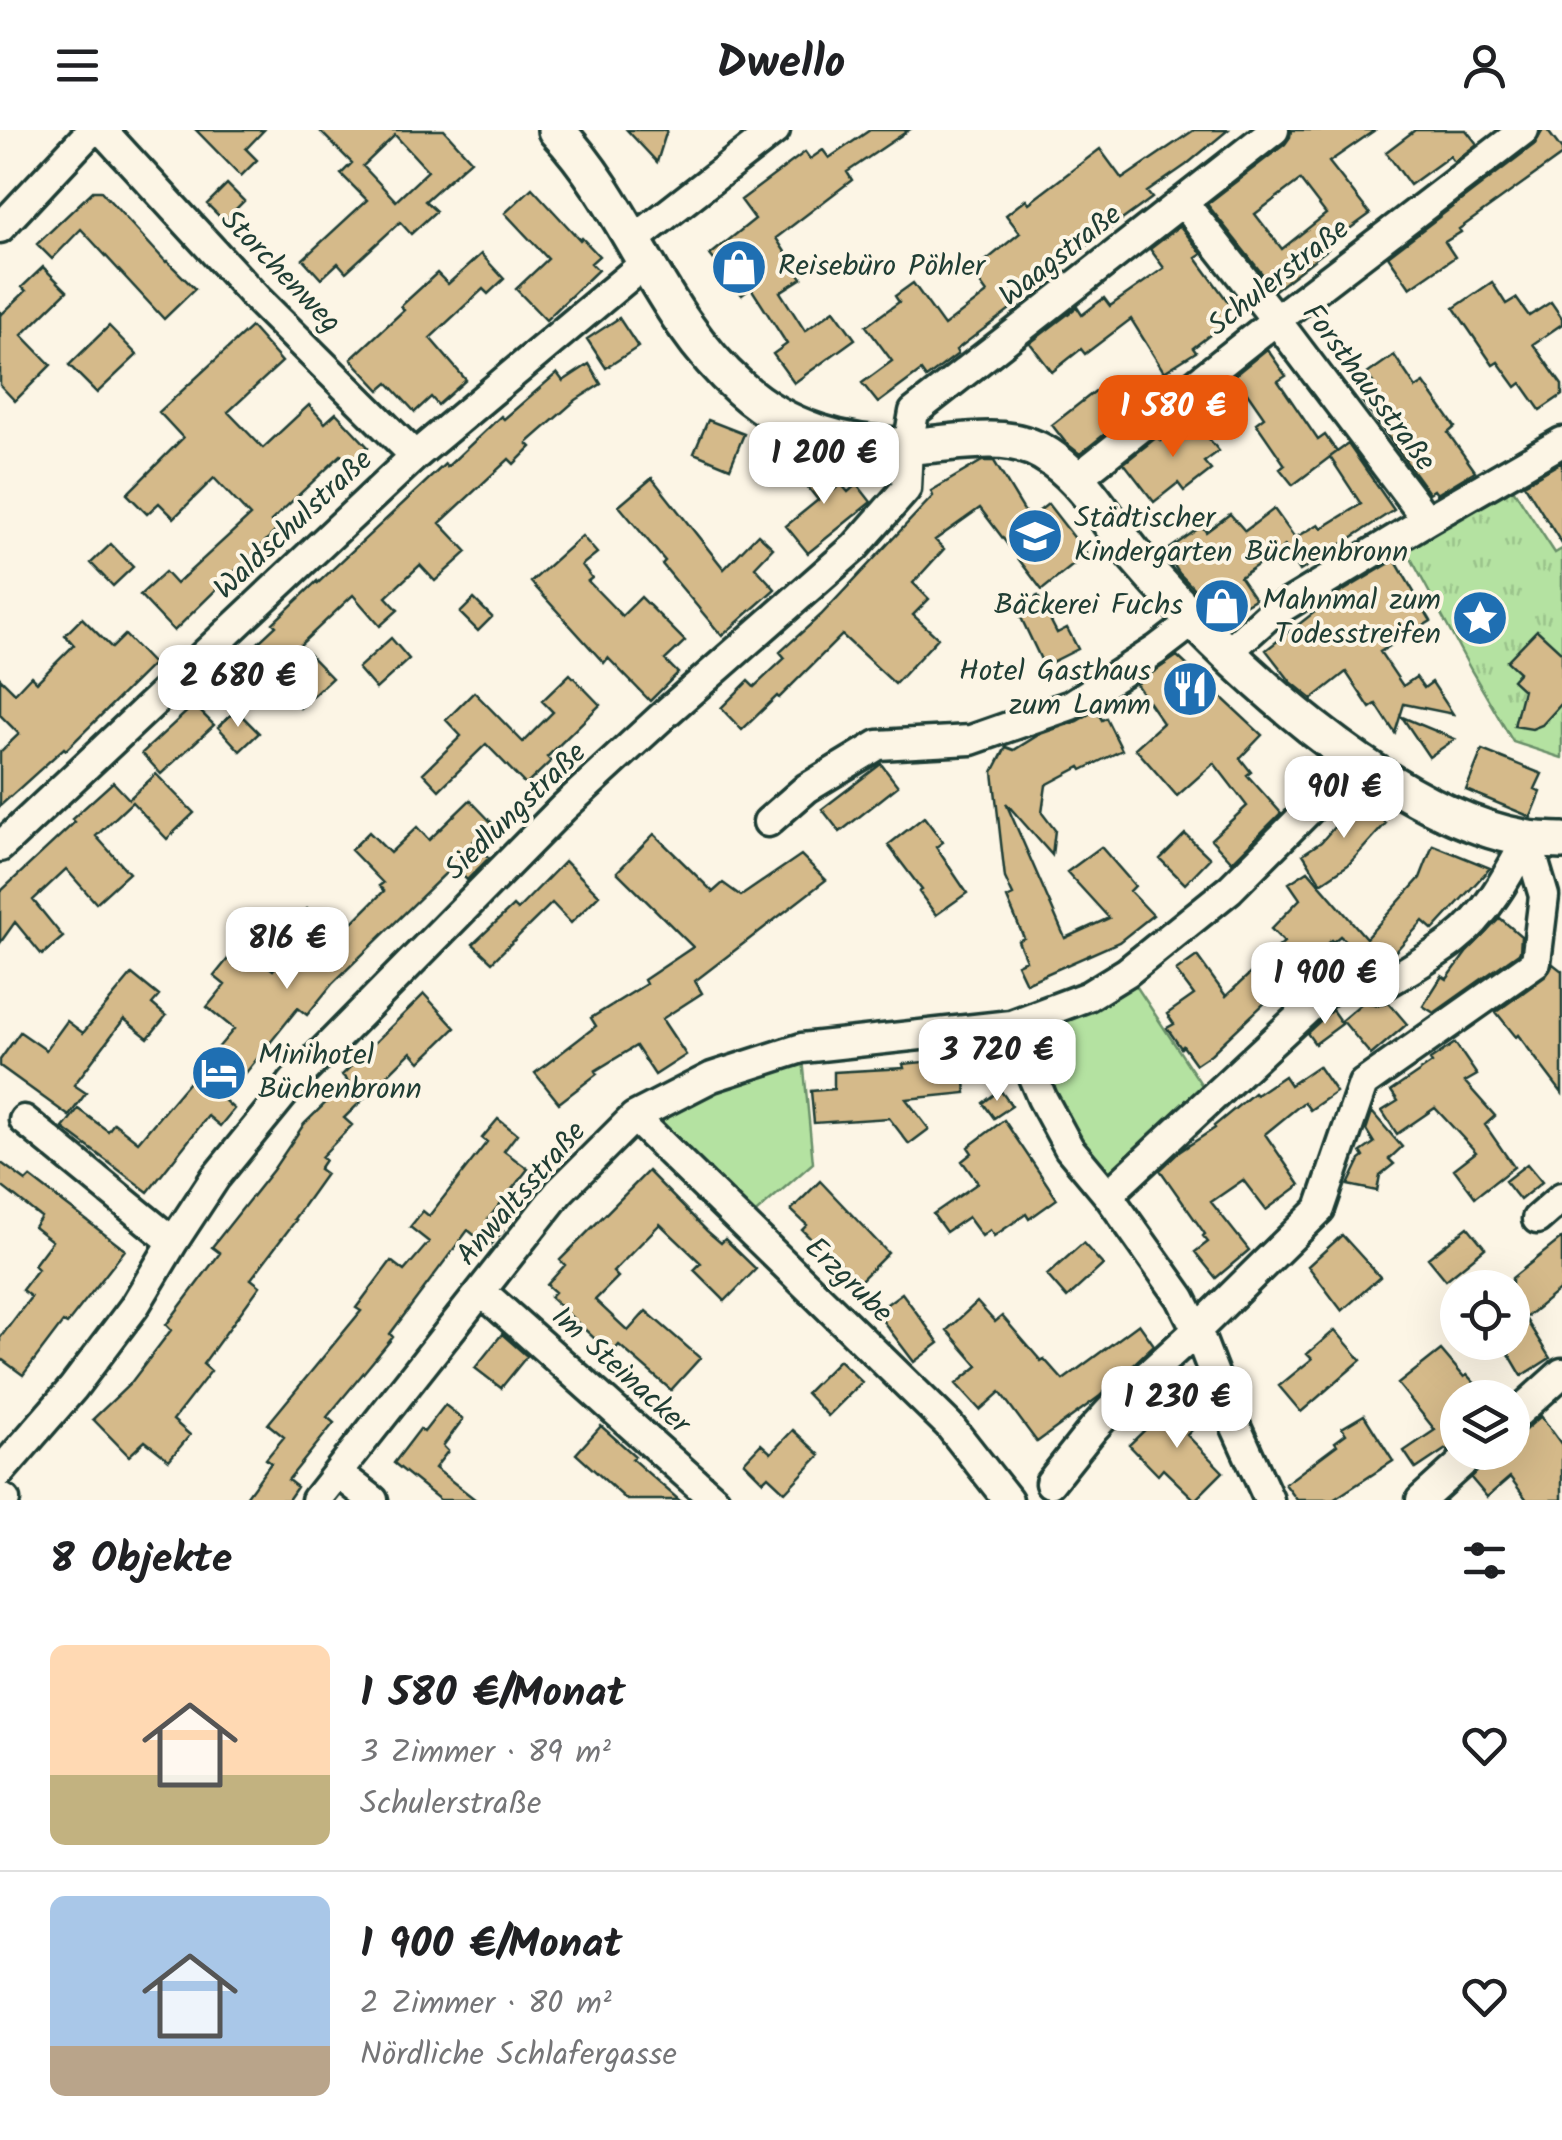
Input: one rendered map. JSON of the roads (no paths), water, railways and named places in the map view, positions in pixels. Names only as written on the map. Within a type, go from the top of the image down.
[{"type":"main road","points":[[556,130],[600,184],[710,359],[766,408],[792,424],[860,444],[908,446],[970,439],[1010,440],[1041,451],[1076,479],[1137,558],[1227,653],[1312,727],[1358,761],[1441,811],[1502,833],[1545,840]]},
{"type":"street","points":[[0,228],[92,130]]},
{"type":"street","name":"Storchenweg","points":[[102,130],[259,300],[415,456]]},
{"type":"street","name":"Waagstraße","points":[[908,446],[914,412],[1274,130]]},
{"type":"street","name":"Schulerstraße","points":[[1076,479],[1524,130]]},
{"type":"street","name":"Waldschulstraße","points":[[0,847],[415,456],[772,131]]},
{"type":"street","name":"Forsthausstraße","points":[[1183,202],[1426,520]]},
{"type":"street","points":[[1227,653],[1268,616],[1562,442]]},
{"type":"street","name":"Siedlungstraße","points":[[0,1472],[73,1388],[134,1308],[215,1178],[294,1081],[563,808],[855,547],[906,490],[908,446]]},
{"type":"street","points":[[768,822],[807,788],[878,744],[971,740],[1072,704],[1196,620]]},
{"type":"street","name":"Anwaltsstraße","points":[[316,1500],[558,1192],[634,1117],[712,1077],[802,1048],[1012,1026],[1088,996],[1126,972],[1230,889],[1358,761]]},
{"type":"street","points":[[1108,1195],[1342,977],[1378,988],[1455,940],[1545,840]]},
{"type":"street","points":[[1050,1483],[1093,1428],[1320,1210],[1363,1084],[1536,962],[1544,896],[1545,840]]},
{"type":"street","points":[[1012,1026],[1042,1098],[1069,1148],[1173,1286],[1197,1330],[1270,1500]]},
{"type":"street","name":"Erzgrube","points":[[634,1117],[950,1425],[1008,1500]]},
{"type":"street","points":[[24,1120],[173,1242]]},
{"type":"street","points":[[1537,1219],[1562,1197]]},
{"type":"street","name":"Im Steinacker","points":[[481,1292],[716,1500]]},
{"type":"street","points":[[1530,1402],[1562,1373]]},
{"type":"street","points":[[1421,1500],[1454,1470]]},
{"type":"street","points":[[338,1473],[373,1500]]},
{"type":"place","name":"Reisebüro Pöhler","points":[[739,267]]},
{"type":"place","name":"Städtischer Kindergarten Büchenbronn","points":[[1035,536]]},
{"type":"place","name":"Bäckerei Fuchs","points":[[1222,606]]},
{"type":"place","name":"Mahnmal zum Todesstreifen","points":[[1480,618]]},
{"type":"place","name":"Hotel Gasthaus zum Lamm","points":[[1190,689]]},
{"type":"place","name":"Minihotel Büchenbronn","points":[[219,1073]]}]
